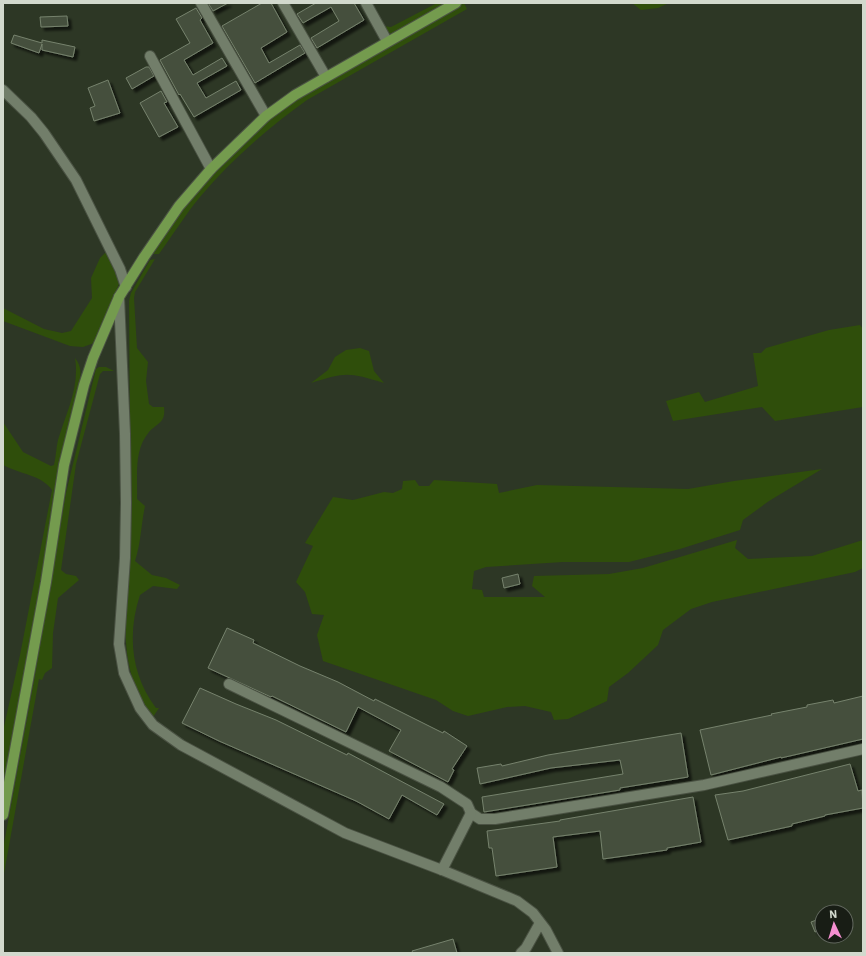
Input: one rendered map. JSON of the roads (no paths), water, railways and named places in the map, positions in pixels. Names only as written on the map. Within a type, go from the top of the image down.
[{"type":"main road","points":[[3,815],[46,582],[64,465],[84,384],[93,358],[126,287],[180,206],[212,169],[266,116],[295,95],[387,41],[456,3]]},
{"type":"street","points":[[201,3],[266,116]]},
{"type":"street","points":[[283,3],[326,77]]},
{"type":"street","points":[[366,3],[387,41]]},
{"type":"street","points":[[150,56],[212,169]]},
{"type":"street","points":[[3,90],[44,132],[76,180],[120,269],[126,287]]},
{"type":"street","points":[[120,298],[126,511],[125,558],[119,644],[124,673],[140,708],[153,724],[181,746],[345,833],[442,870],[517,901],[532,913],[540,923],[558,953]]},
{"type":"street","points":[[229,684],[441,787],[467,804],[471,813],[480,819],[495,819],[704,785],[863,749]]},
{"type":"street","points":[[442,870],[471,813]]},
{"type":"street","points":[[521,953],[526,948],[540,923]]}]
